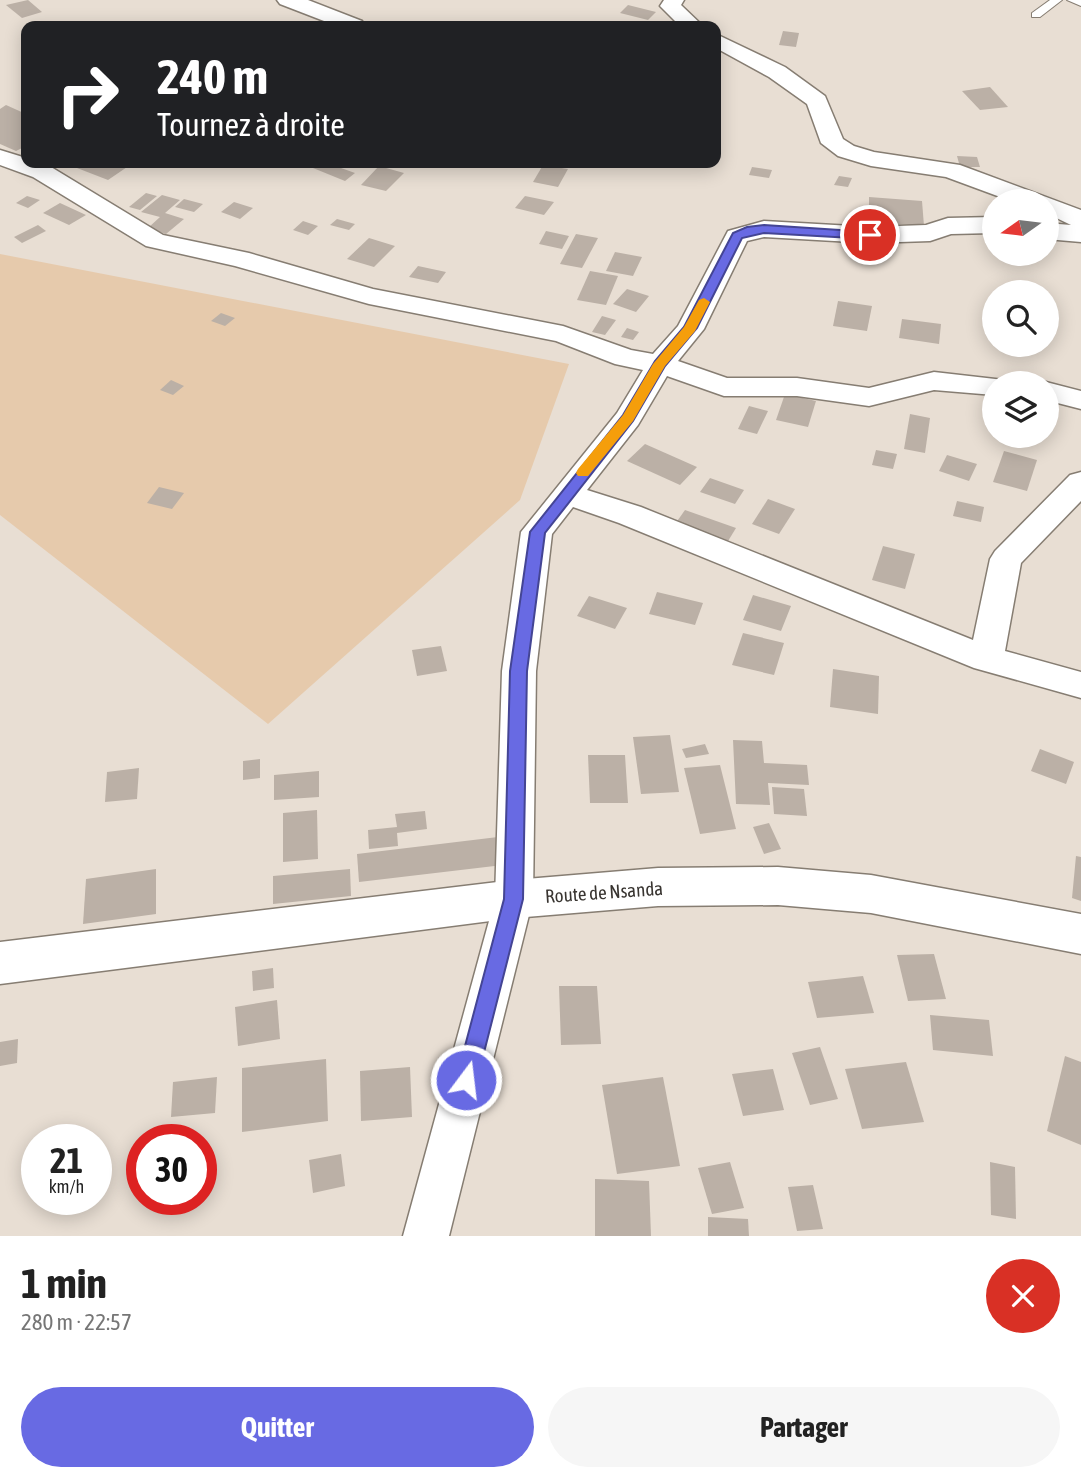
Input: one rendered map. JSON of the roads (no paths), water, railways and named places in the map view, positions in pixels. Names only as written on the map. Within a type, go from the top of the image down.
[{"type":"street","points":[[287,0],[343,21]]},
{"type":"street","points":[[674,0],[670,6],[686,21]]},
{"type":"street","points":[[721,43],[777,72],[817,102],[833,143],[846,151],[871,159],[951,170],[1001,189]]},
{"type":"street","points":[[0,157],[21,161]]},
{"type":"street","points":[[54,168],[155,241],[240,259],[369,296],[564,334],[625,358],[660,364],[724,387],[797,387],[869,397],[934,381],[982,385]]},
{"type":"street","points":[[1059,208],[1081,221]]},
{"type":"street","points":[[426,1236],[514,899],[519,671],[537,532],[628,418],[660,364],[690,328],[737,236],[744,232],[764,229],[870,235],[930,233],[948,226],[982,225]]},
{"type":"street","points":[[1059,232],[1081,234]]},
{"type":"street","points":[[1059,394],[1081,400]]},
{"type":"street","points":[[986,659],[1006,559],[1081,482]]},
{"type":"street","points":[[566,494],[630,515],[986,659],[1081,685]]},
{"type":"street","name":"Route de Nsanda","points":[[0,963],[514,899],[658,887],[778,886],[871,894],[1081,934]]},
{"type":"lane","points":[[1035,15],[1057,0]]},
{"type":"lane","points":[[1072,0],[1081,3]]}]
